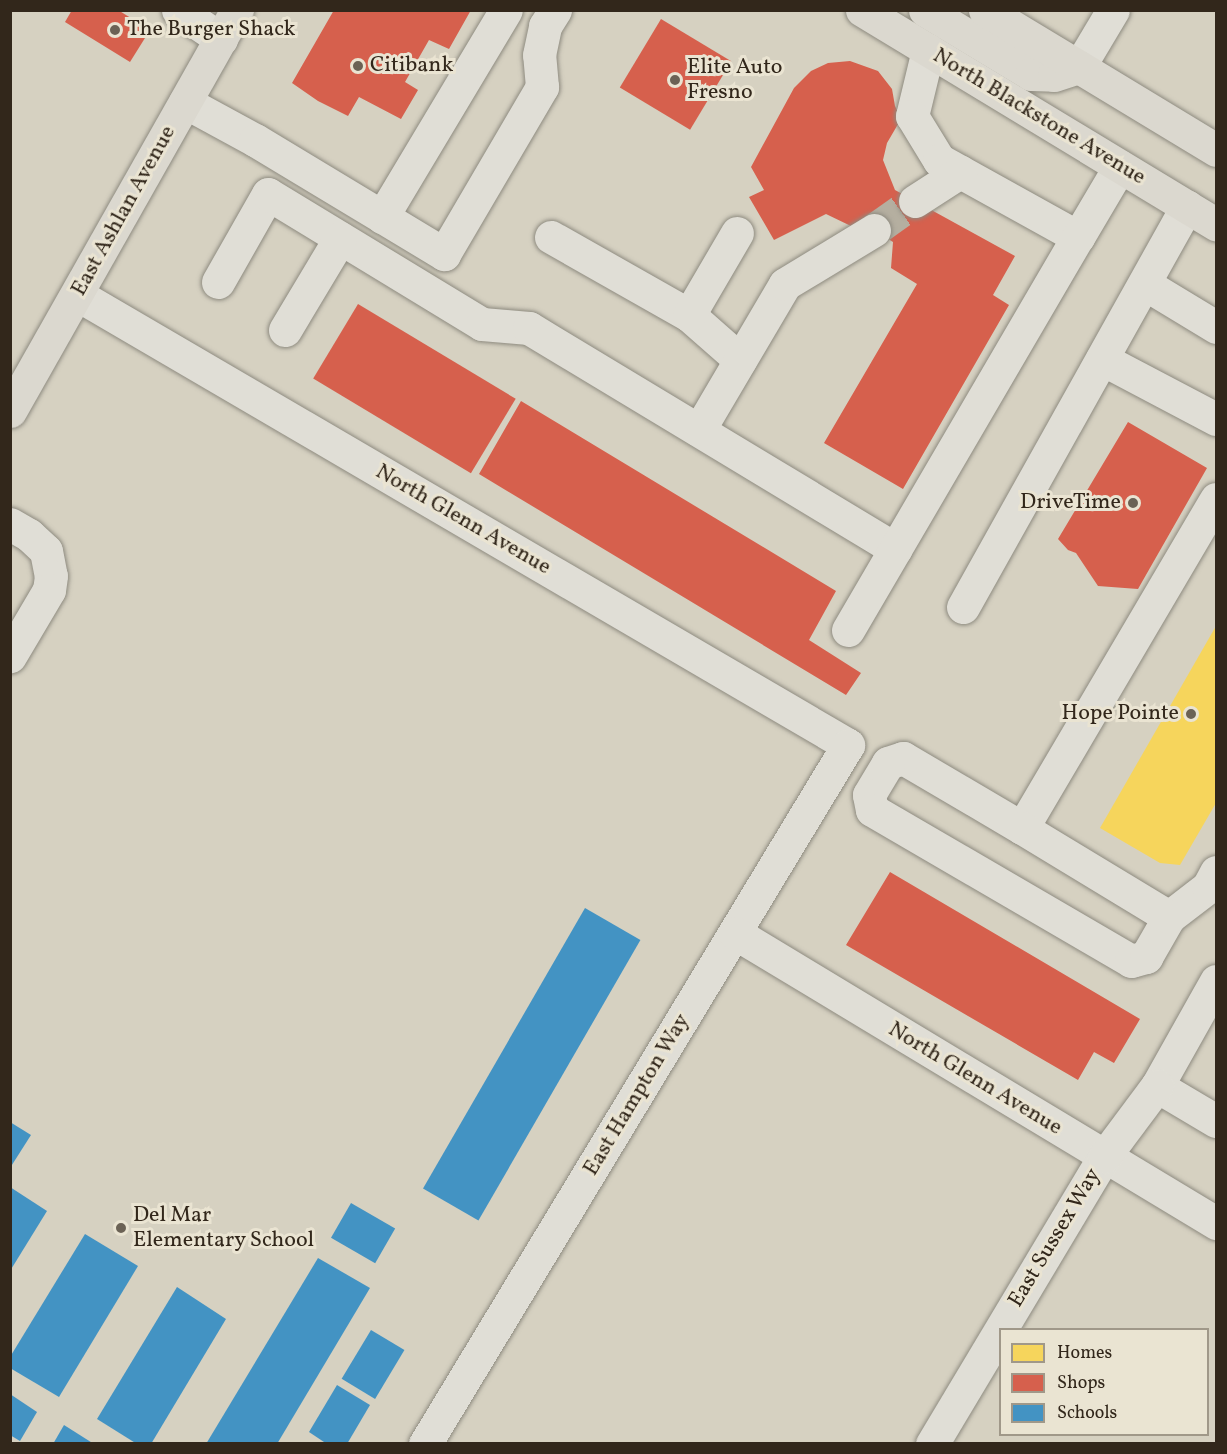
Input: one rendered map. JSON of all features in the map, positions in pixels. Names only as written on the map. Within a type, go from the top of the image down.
[{"type":"main road","name":"East Ashlan Avenue","points":[[10,411],[78,295],[237,10]]},
{"type":"main road","name":"North Blackstone Avenue","points":[[862,10],[1216,224]]},
{"type":"main road","points":[[925,10],[1031,74],[1054,75],[1079,67]]},
{"type":"main road","points":[[985,10],[1216,150]]},
{"type":"street","points":[[178,10],[221,39]]},
{"type":"street","points":[[382,217],[506,10]]},
{"type":"street","points":[[185,102],[255,140],[444,254],[543,87],[539,55],[545,27],[555,10]]},
{"type":"street","points":[[1079,67],[1113,10]]},
{"type":"street","points":[[928,50],[912,116],[939,160],[1078,237]]},
{"type":"street","points":[[848,630],[1120,166]]},
{"type":"street","points":[[915,201],[960,172]]},
{"type":"street","points":[[218,282],[268,194],[482,324],[529,328],[896,549]]},
{"type":"street","points":[[963,607],[1187,206]]},
{"type":"street","points":[[699,430],[785,284],[874,230]]},
{"type":"street","points":[[689,315],[737,233]]},
{"type":"street","points":[[551,237],[689,315],[740,360]]},
{"type":"street","points":[[285,330],[340,238]]},
{"type":"street","points":[[1145,284],[1216,327]]},
{"type":"street","name":"North Glenn Avenue","points":[[78,295],[848,745]]},
{"type":"street","points":[[1102,359],[1216,419]]},
{"type":"street","points":[[1022,828],[1216,499]]},
{"type":"street","points":[[10,524],[29,534],[46,551],[51,576],[49,590],[10,656]]},
{"type":"street","name":"East Hampton Way","points":[[425,1443],[848,745]]},
{"type":"street","points":[[1169,917],[903,758],[888,763],[869,795],[872,810],[1131,961],[1146,957],[1169,917],[1208,887],[1216,872]]},
{"type":"street","name":"North Glenn Avenue","points":[[735,933],[1216,1223]]},
{"type":"street","name":"East Sussex Way","points":[[1001,1328],[1104,1157],[1157,1086],[1216,981]]},
{"type":"street","points":[[1157,1086],[1216,1121]]},
{"type":"street","name":"East Sussex Way","points":[[932,1443],[999,1332]]},
{"type":"building: Homes","name":"Hope Pointe","points":[[1216,626],[1216,803],[1180,865],[1160,863],[1100,828]]},
{"type":"building: Shops","points":[[72,10],[118,10],[150,30],[130,62],[65,22]]},
{"type":"building: Shops","name":"Citibank","points":[[334,10],[471,10],[449,49],[429,40],[405,82],[418,90],[401,119],[359,97],[348,116],[318,101],[292,83]]},
{"type":"building: Shops","points":[[661,19],[731,61],[690,130],[620,88]]},
{"type":"building: Shops","points":[[850,61],[878,71],[892,89],[895,106],[901,119],[887,143],[883,160],[895,190],[1015,256],[993,295],[1009,305],[903,489],[824,443],[917,284],[891,268],[893,242],[874,230],[853,227],[826,214],[774,240],[749,197],[764,190],[751,167],[794,88],[811,71],[828,63]]},
{"type":"building: Shops","points":[[358,304],[516,399],[471,473],[313,379]]},
{"type":"building: Shops","points":[[521,401],[836,591],[809,640],[861,673],[846,695],[479,474]]},
{"type":"building: Shops","name":"DriveTime","points":[[1128,422],[1207,468],[1138,589],[1098,586],[1076,553],[1068,550],[1058,539]]},
{"type":"building: Shops","points":[[890,872],[1140,1019],[1114,1063],[1094,1052],[1078,1080],[846,945]]},
{"type":"building: Schools","points":[[585,908],[640,940],[478,1221],[423,1189]]},
{"type":"building: Schools","points":[[10,1122],[31,1135],[10,1168]]},
{"type":"building: Schools","points":[[10,1187],[47,1211],[10,1271]]},
{"type":"building: Schools","points":[[351,1203],[395,1228],[375,1263],[331,1238]]},
{"type":"building: Schools","points":[[85,1234],[138,1266],[59,1397],[10,1368],[10,1357]]},
{"type":"building: Schools","points":[[318,1258],[370,1288],[277,1444],[206,1444]]},
{"type":"building: Schools","points":[[177,1287],[226,1319],[151,1444],[137,1444],[97,1419]]},
{"type":"building: Schools","points":[[371,1330],[404,1350],[375,1399],[342,1379]]},
{"type":"building: Schools","points":[[337,1385],[370,1405],[347,1444],[327,1444],[309,1432]]},
{"type":"building: Schools","points":[[10,1394],[37,1412],[20,1441],[10,1435]]},
{"type":"building: Schools","points":[[64,1425],[94,1444],[53,1444]]},
{"type":"tunnel","points":[[874,230],[915,201]]},
{"type":"place","name":"The Burger Shack","points":[[115,30]]},
{"type":"place","name":"Citibank","points":[[358,66]]},
{"type":"place","name":"Elite Auto Fresno","points":[[675,80]]},
{"type":"place","name":"DriveTime","points":[[1133,503]]},
{"type":"place","name":"Hope Pointe","points":[[1191,714]]},
{"type":"place","name":"Del Mar Elementary School","points":[[121,1228]]}]
